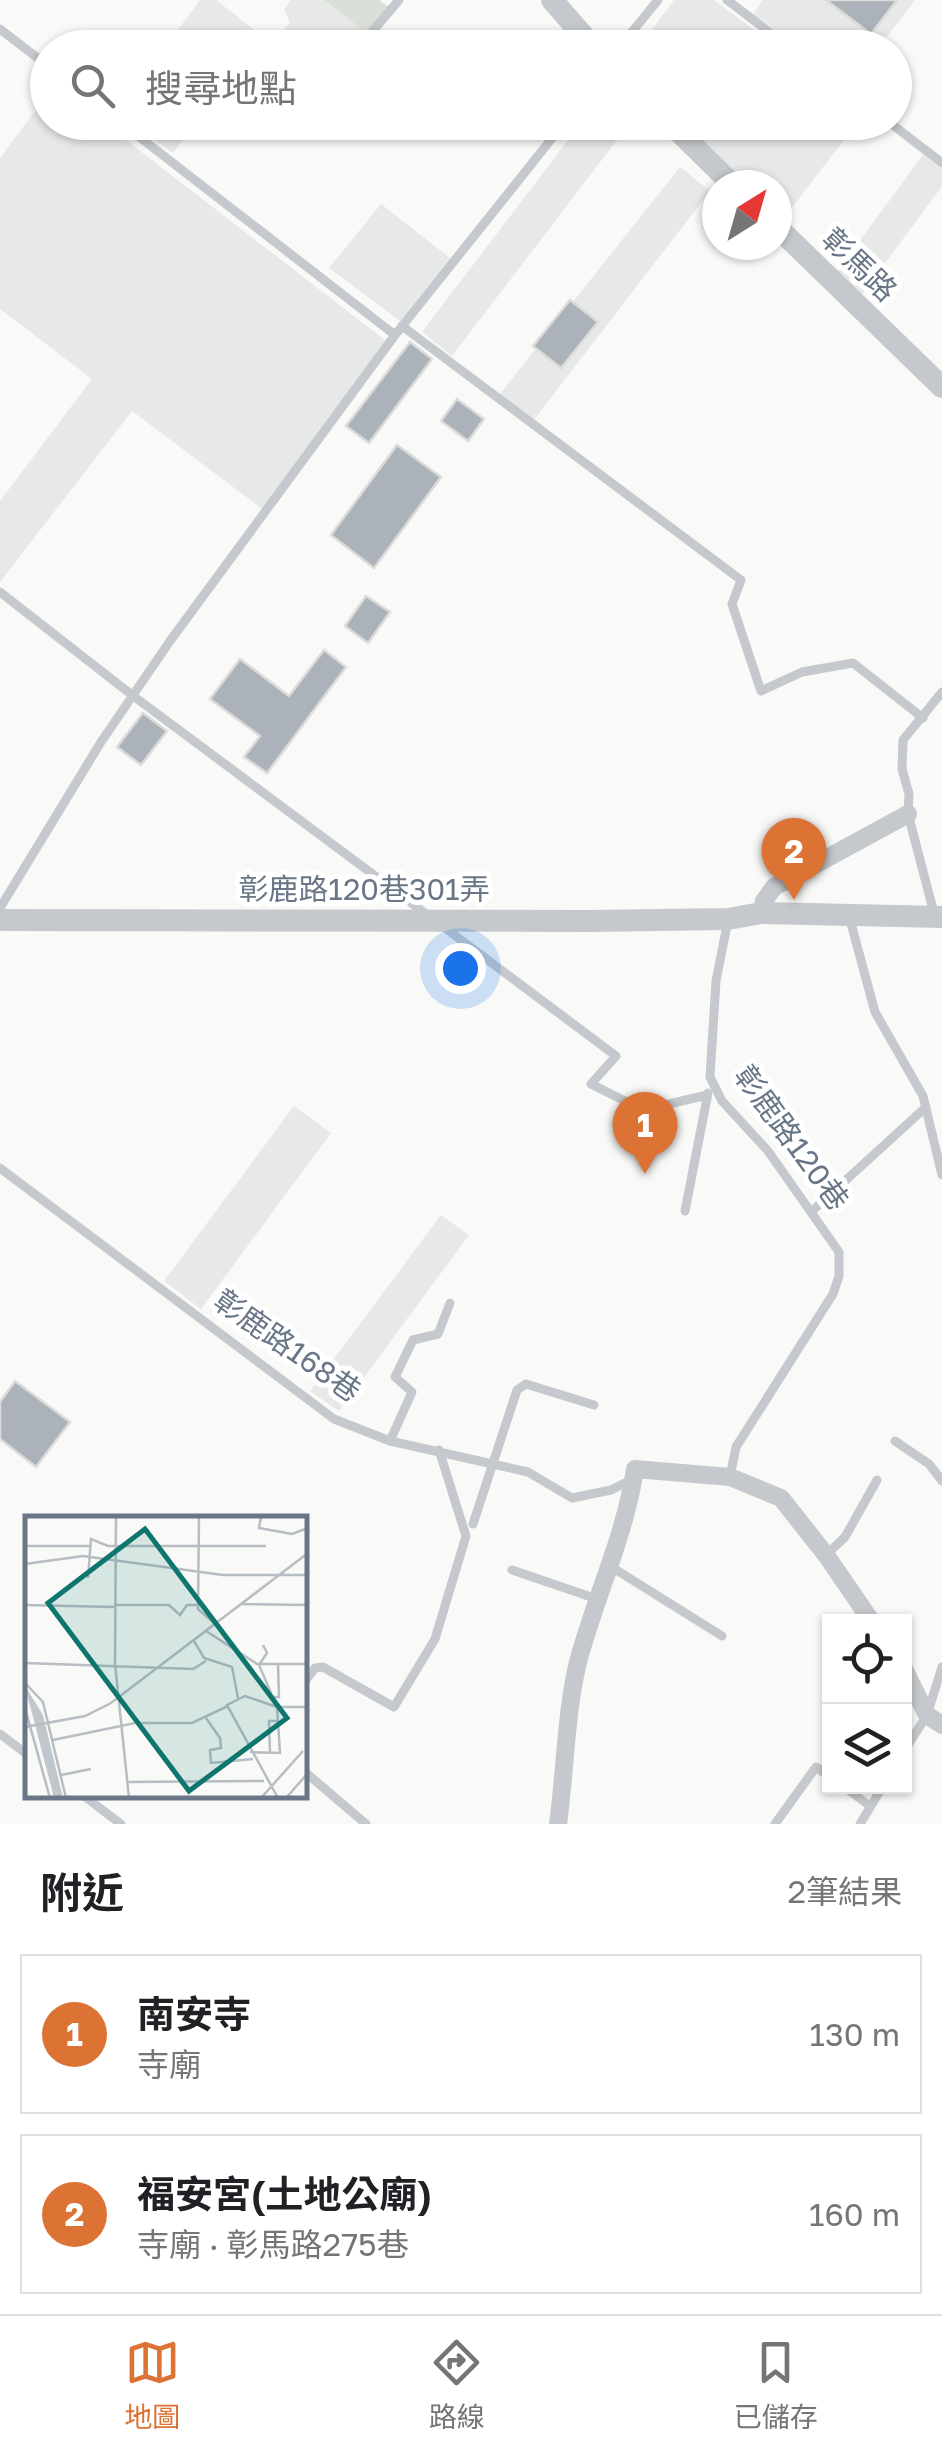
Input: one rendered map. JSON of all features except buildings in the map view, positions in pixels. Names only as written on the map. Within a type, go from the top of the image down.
[{"type":"street","points":[[552,0],[578,30]]},
{"type":"street","points":[[687,140],[718,170]]},
{"type":"street","name":"彰馬路","points":[[792,242],[942,387]]},
{"type":"street","points":[[761,913],[774,887],[908,814]]},
{"type":"street","name":"彰鹿路120巷301弄","points":[[0,920],[728,919],[761,913],[939,917]]},
{"type":"street","points":[[558,1824],[577,1668],[634,1474],[730,1477],[781,1498],[867,1614]]},
{"type":"street","points":[[912,1683],[934,1720]]},
{"type":"lane","points":[[374,30],[400,0]]},
{"type":"lane","points":[[634,30],[658,0]]},
{"type":"lane","points":[[727,0],[766,30]]},
{"type":"lane","points":[[0,29],[30,52]]},
{"type":"lane","points":[[143,140],[394,335]]},
{"type":"lane","points":[[0,908],[132,695],[394,335],[550,140]]},
{"type":"lane","points":[[912,140],[942,163]]},
{"type":"lane","points":[[402,326],[742,580],[732,604],[761,691],[802,672],[853,664],[923,718]]},
{"type":"lane","points":[[0,592],[616,1056],[590,1084],[651,1114],[665,1105],[707,1095]]},
{"type":"lane","points":[[939,917],[908,814],[902,769],[903,740],[942,692]]},
{"type":"lane","points":[[849,914],[875,1012],[922,1096],[942,1175]]},
{"type":"lane","name":"彰鹿路120巷","points":[[728,919],[716,981],[712,1080],[722,1102],[768,1151],[839,1252],[839,1276],[833,1294],[736,1447],[730,1477]]},
{"type":"lane","points":[[685,1210],[712,1080]]},
{"type":"lane","points":[[811,1212],[926,1108]]},
{"type":"lane","name":"彰鹿路168巷","points":[[0,1168],[334,1419],[390,1441],[528,1472],[572,1498],[611,1490],[634,1474]]},
{"type":"lane","points":[[390,1441],[412,1392],[395,1376],[412,1340],[438,1334],[450,1303]]},
{"type":"lane","points":[[473,1524],[521,1386],[526,1384],[594,1406]]},
{"type":"lane","points":[[896,1441],[929,1464],[942,1481]]},
{"type":"lane","points":[[308,1678],[315,1668],[323,1667],[394,1707],[435,1639],[466,1536],[439,1450]]},
{"type":"lane","points":[[826,1555],[844,1537],[876,1480]]},
{"type":"lane","points":[[610,1566],[722,1636]]},
{"type":"lane","points":[[512,1570],[596,1599]]},
{"type":"lane","points":[[912,1743],[934,1720],[942,1667]]},
{"type":"lane","points":[[0,1734],[25,1753]]},
{"type":"lane","points":[[775,1824],[816,1767],[822,1771]]},
{"type":"lane","points":[[308,1775],[366,1824]]},
{"type":"lane","points":[[854,1794],[870,1806]]},
{"type":"lane","points":[[860,1824],[878,1794]]},
{"type":"lane","points":[[88,1799],[120,1824]]},
{"type":"shaded area","points":[[200,0],[216,0],[255,30],[178,30]]},
{"type":"shaded area","points":[[291,0],[324,0],[363,30],[284,30],[290,22],[284,10]]},
{"type":"shaded area","points":[[324,0],[379,0],[389,7],[373,30],[363,30]]},
{"type":"shaded area","points":[[674,0],[714,0],[754,30],[652,30]]},
{"type":"shaded area","points":[[763,0],[915,0],[892,30],[774,30],[753,14]]},
{"type":"shaded area","points":[[30,118],[30,140],[126,140],[390,344],[265,511],[132,411],[0,582],[0,501],[92,379],[0,309],[0,158]]},
{"type":"shaded area","points":[[155,140],[183,140],[173,153]]},
{"type":"shaded area","points":[[568,140],[617,140],[452,356],[422,332]]},
{"type":"shaded area","points":[[683,140],[844,140],[792,208],[792,170],[714,170]]},
{"type":"shaded area","points":[[923,155],[942,169],[942,186],[855,304],[830,281]]},
{"type":"shaded area","points":[[680,167],[702,185],[702,201],[533,421],[499,395]]},
{"type":"shaded area","points":[[381,204],[450,258],[400,321],[329,268]]},
{"type":"shaded area","points":[[294,1106],[331,1133],[201,1309],[164,1281]]},
{"type":"shaded area","points":[[441,1215],[469,1235],[339,1411],[310,1391]]},
{"type":"place","name":"福安宮(土地公廟)","points":[[794,900]]},
{"type":"place","name":"南安寺","points":[[645,1174]]}]
